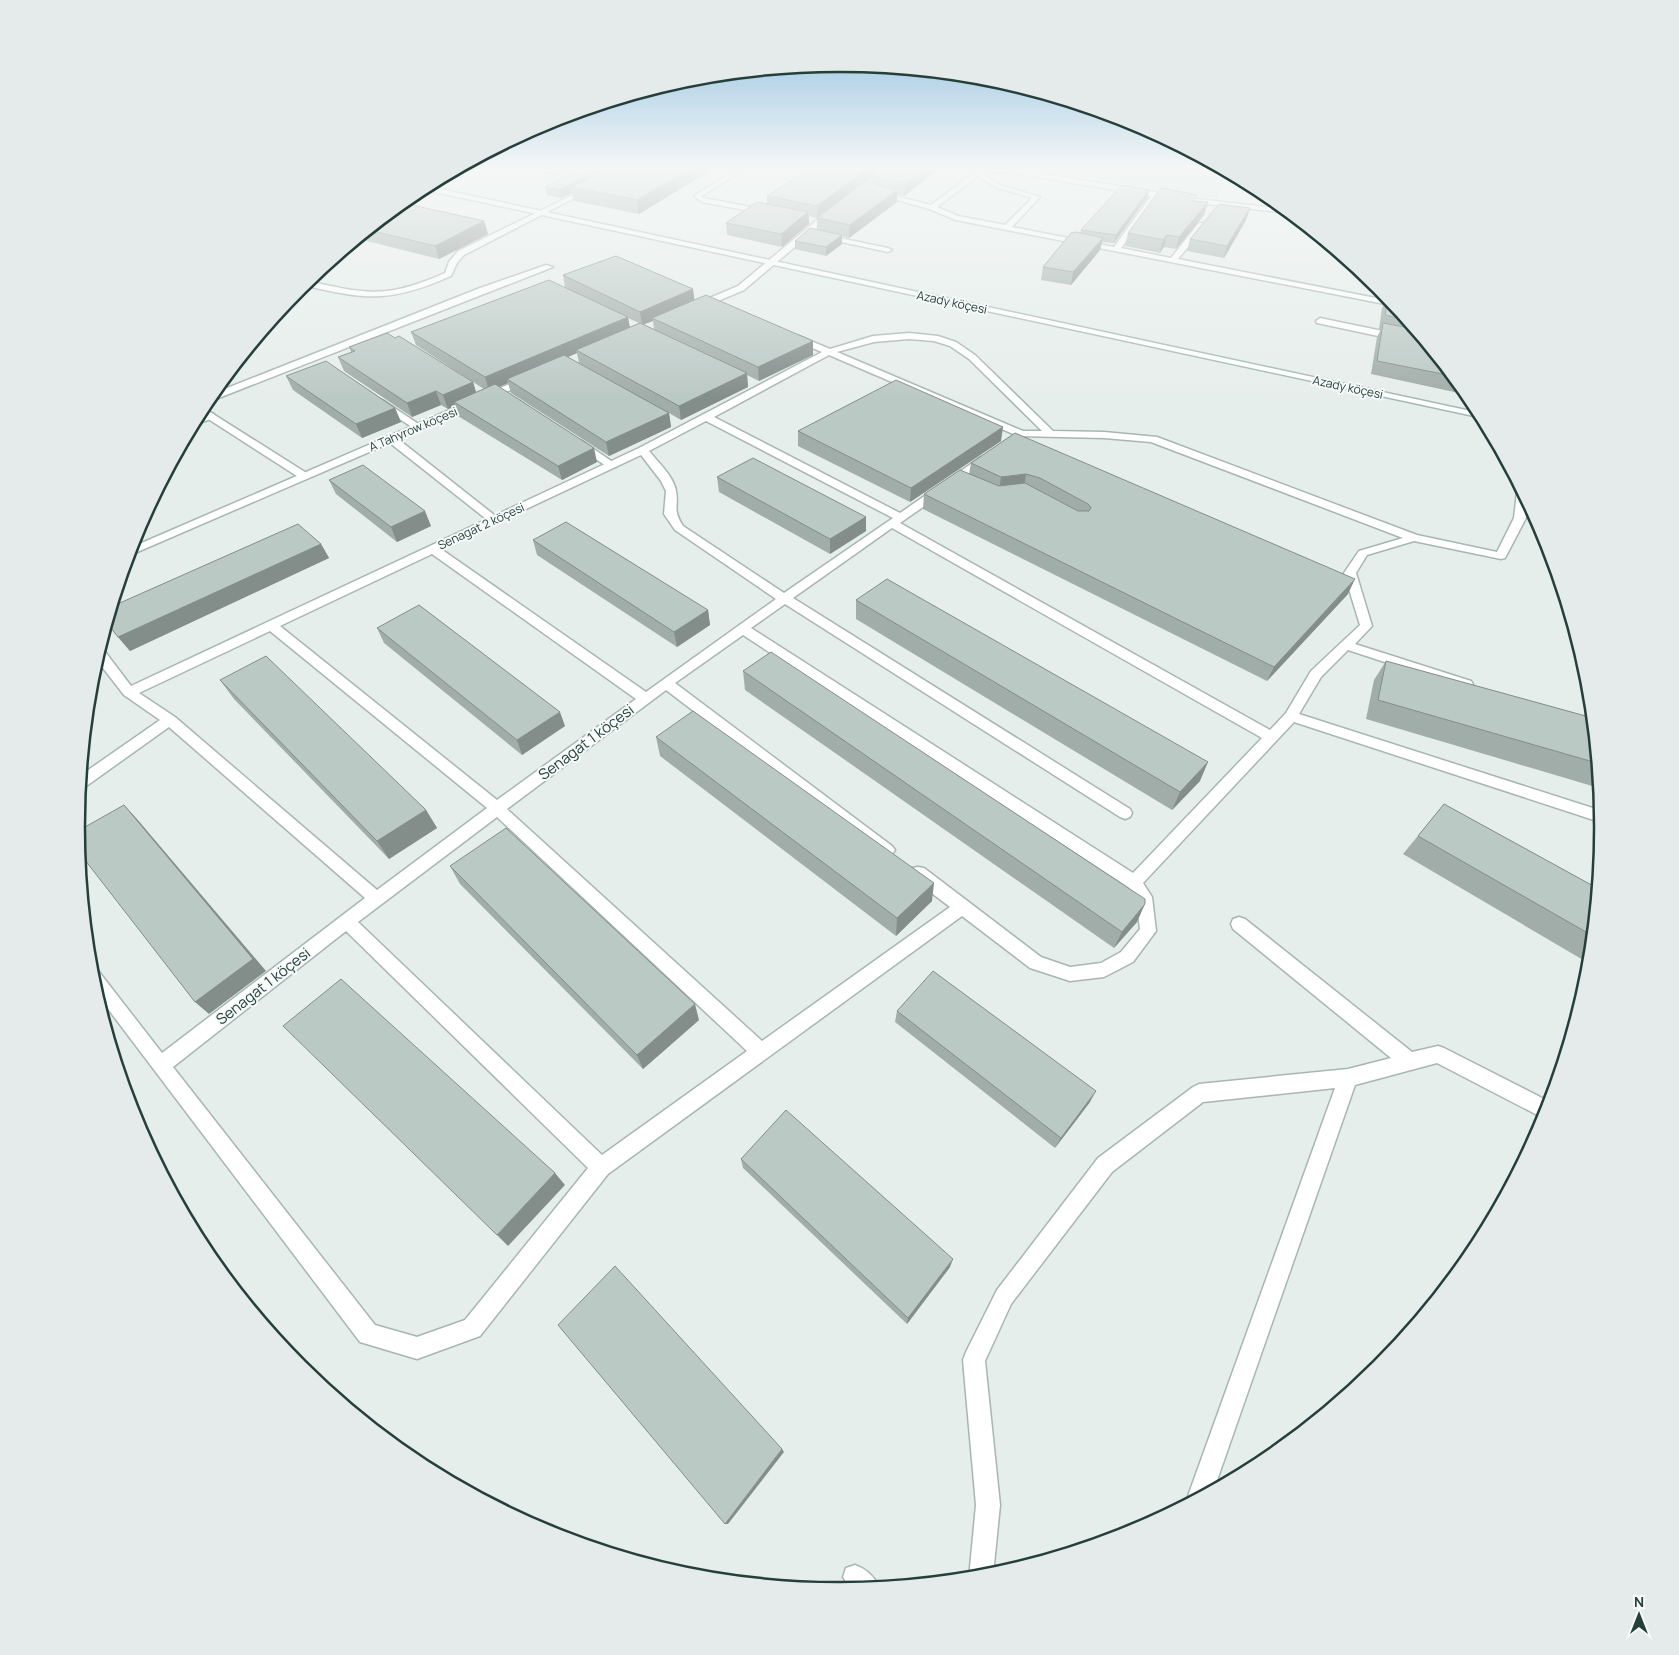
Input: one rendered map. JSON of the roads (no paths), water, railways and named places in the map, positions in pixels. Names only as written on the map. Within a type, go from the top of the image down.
[{"type":"main road","points":[[316,285],[366,294],[382,294],[425,285],[448,274],[453,262],[461,253],[479,244]]},
{"type":"main road","name":"Azady köçesi","points":[[685,244],[1471,414]]},
{"type":"main road","points":[[685,312],[741,288],[793,244]]},
{"type":"main road","points":[[862,244],[888,250]]},
{"type":"main road","points":[[1091,244],[1380,301]]},
{"type":"main road","points":[[1116,249],[1119,244]]},
{"type":"main road","points":[[1173,260],[1186,244]]},
{"type":"main road","points":[[222,394],[318,360],[549,267]]},
{"type":"main road","points":[[526,275],[535,279]]},
{"type":"main road","points":[[709,301],[726,309]]},
{"type":"main road","points":[[1320,321],[1406,339]]},
{"type":"main road","points":[[786,334],[1022,434],[1104,435],[1153,440],[1414,538],[1501,556],[1520,518],[1521,503]]},
{"type":"main road","name":"Senagat 2 köçesi","points":[[129,692],[643,450],[681,426],[707,417],[758,386],[829,352],[873,339],[909,336],[936,338],[953,344],[972,357],[1049,433]]},
{"type":"main road","name":"A Tahyrow köçesi","points":[[139,548],[418,427],[484,394],[503,395],[542,374]]},
{"type":"main road","points":[[370,395],[418,427]]},
{"type":"main road","points":[[208,414],[304,476]]},
{"type":"main road","points":[[206,418],[211,416]]},
{"type":"main road","points":[[707,417],[896,520],[1271,737]]},
{"type":"main road","name":"Senagat 1 köçesi","points":[[161,1065],[376,898],[645,698],[896,520],[1022,434]]},
{"type":"main road","points":[[391,439],[494,520]]},
{"type":"main road","points":[[572,439],[612,465]]},
{"type":"main road","points":[[643,450],[666,480],[671,491],[670,514],[679,528],[785,599],[1125,813]]},
{"type":"main road","points":[[957,478],[973,485]]},
{"type":"main road","points":[[1134,882],[1291,716],[1316,674],[1366,626],[1350,573],[1363,553],[1414,538]]},
{"type":"main road","points":[[433,549],[645,698]]},
{"type":"main road","points":[[271,625],[497,808],[760,1052]]},
{"type":"main road","points":[[666,683],[1036,963],[1070,974],[1104,970],[1127,957],[1148,931],[1144,897],[1134,882],[744,629]]},
{"type":"main road","points":[[1346,645],[1479,688]]},
{"type":"main road","points":[[104,659],[129,692],[170,720],[376,898]]},
{"type":"main road","points":[[1291,716],[1594,814]]},
{"type":"main road","points":[[86,779],[170,720]]},
{"type":"main road","points":[[102,988],[368,1334],[417,1348],[472,1328],[601,1167],[962,907]]},
{"type":"main road","points":[[346,921],[601,1167]]},
{"type":"main road","points":[[1238,924],[1410,1062]]},
{"type":"main road","points":[[982,1569],[988,1506],[974,1360],[1004,1297],[1105,1165],[1199,1093],[1348,1078],[1438,1054],[1540,1107]]},
{"type":"main road","points":[[1203,1489],[1348,1078]]}]
